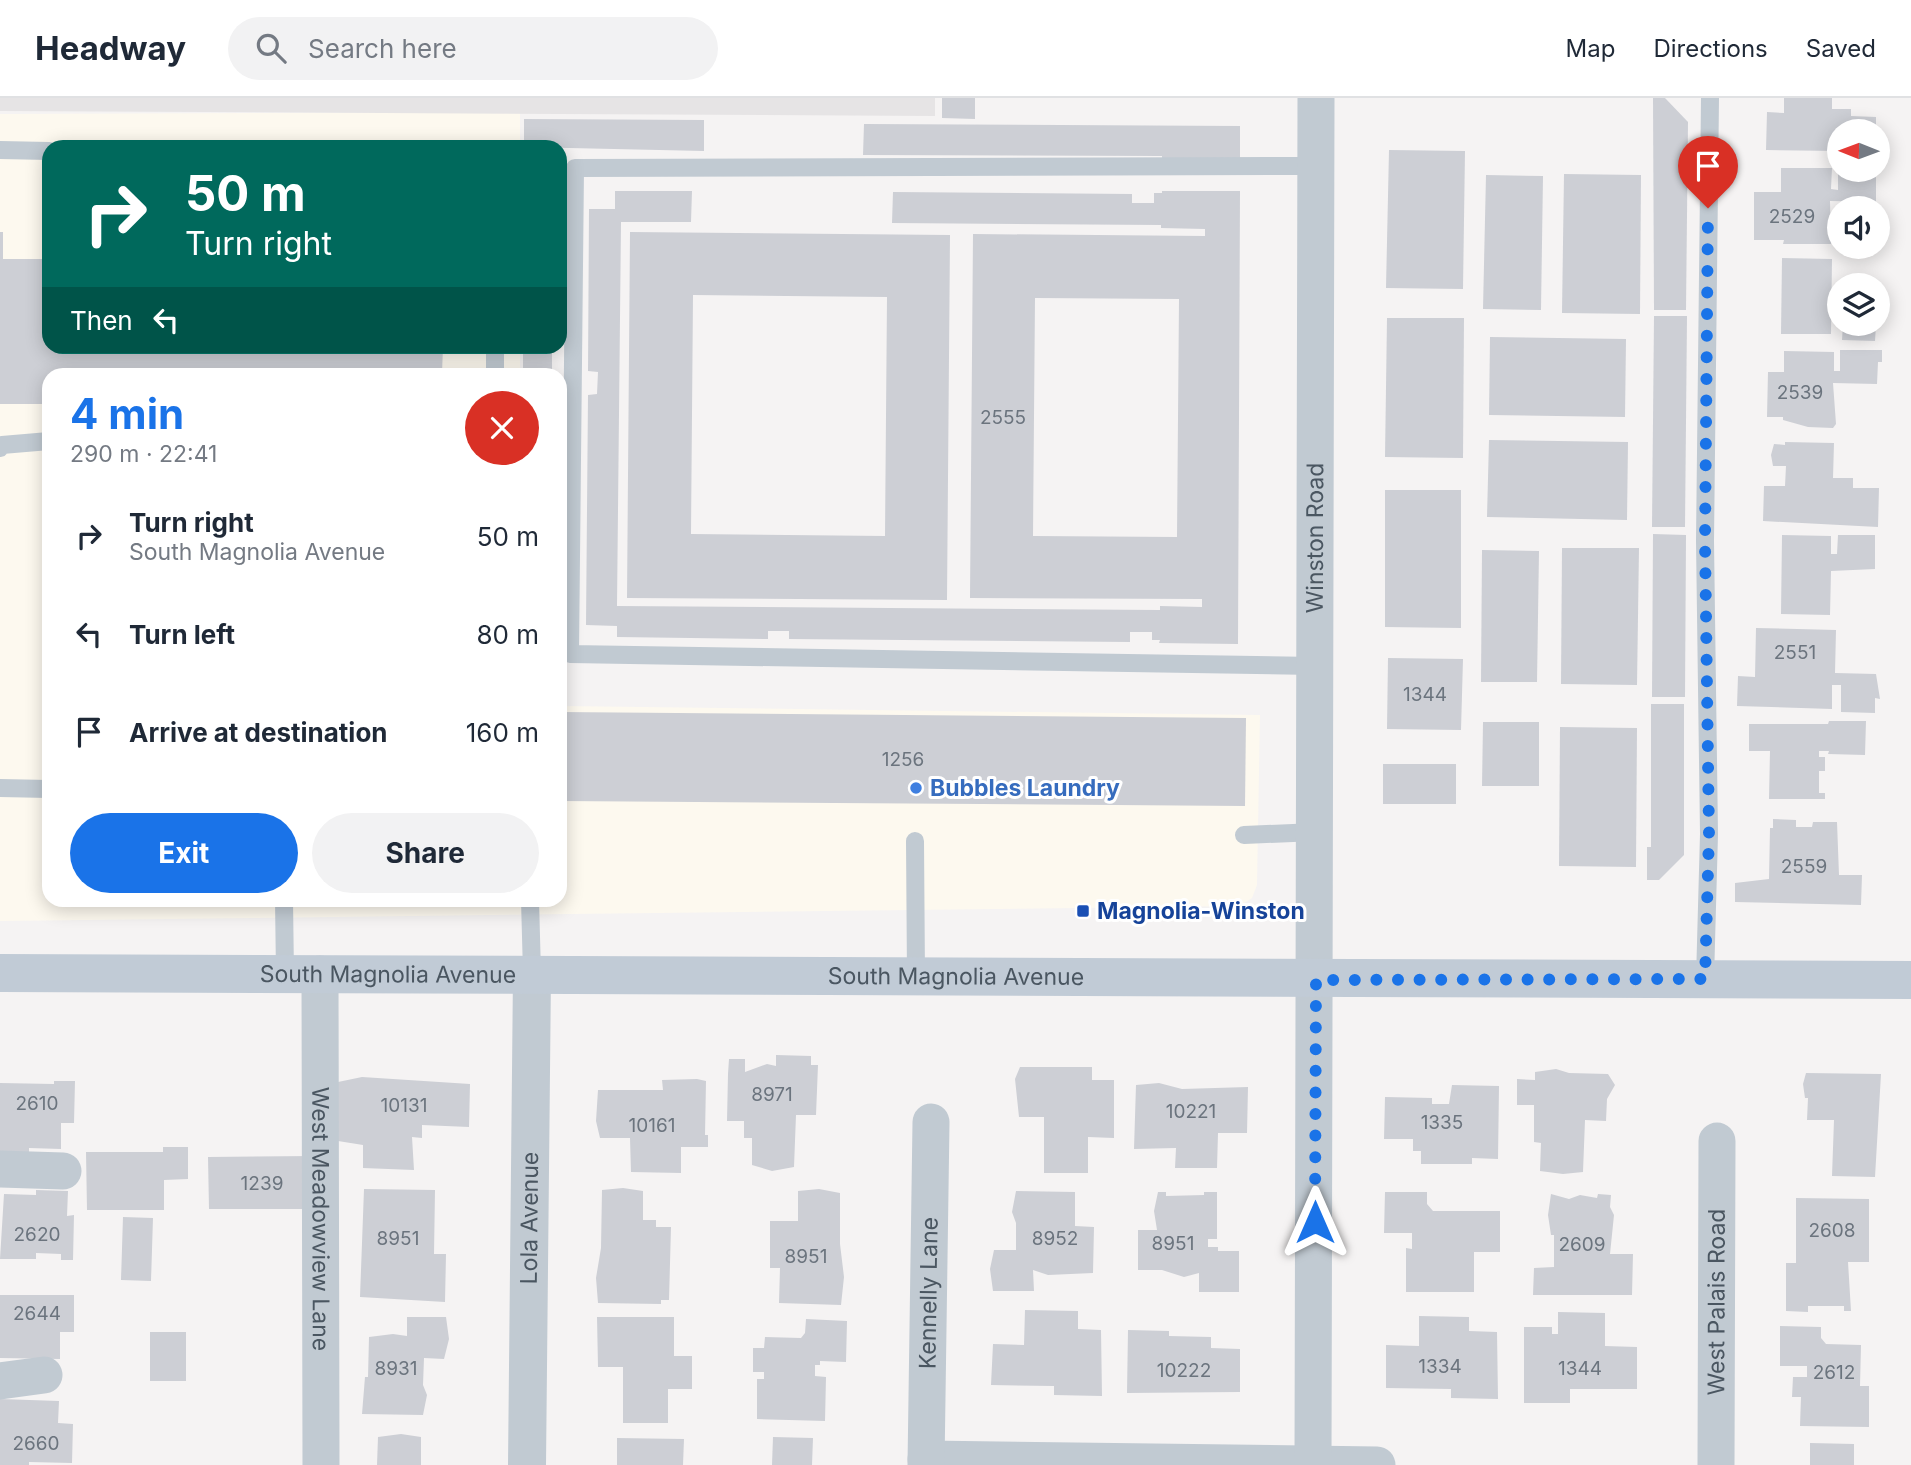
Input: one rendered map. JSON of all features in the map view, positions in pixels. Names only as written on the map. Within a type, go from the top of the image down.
[{"type":"main road","name":"South Magnolia Avenue","points":[[0,973],[532,973],[1316,980],[1911,980]]},
{"type":"street","name":"Winston Road","points":[[1313,1464],[1316,98]]},
{"type":"street","name":"Lola Avenue","points":[[527,1465],[532,973]]},
{"type":"street","name":"West Meadowview Lane","points":[[302,974],[321,1465]]},
{"type":"street","name":"Kennelly Lane","points":[[926,1462],[931,1122]]},
{"type":"street","name":"West Palais Road","points":[[1716,1465],[1717,1141]]},
{"type":"street","points":[[0,1169],[63,1171]]},
{"type":"street","points":[[0,1381],[44,1375]]},
{"type":"street","points":[[926,1462],[1377,1465]]},
{"type":"lane","points":[[1705,979],[1709,834],[1705,513],[1710,98]]},
{"type":"lane","points":[[0,150],[42,151]]},
{"type":"lane","points":[[1315,666],[569,654],[575,168],[1317,166]]},
{"type":"lane","points":[[0,448],[2,445],[42,442]]},
{"type":"lane","points":[[0,788],[42,789]]},
{"type":"lane","points":[[1244,835],[1316,832]]},
{"type":"lane","points":[[915,841],[916,977]]},
{"type":"lane","points":[[286,907],[302,974]]},
{"type":"lane","points":[[530,907],[532,973]]},
{"type":"shaded area","points":[[0,98],[935,98],[935,116],[0,111]]},
{"type":"shaded area","points":[[520,112],[520,140],[42,140],[42,354],[520,354],[520,368],[42,368],[42,907],[567,907],[567,706],[1260,715],[1257,885],[1252,898],[1240,906],[0,921],[0,114]]},
{"type":"building","points":[[942,98],[975,98],[975,119],[942,118]]},
{"type":"building","points":[[1653,98],[1665,98],[1688,122],[1686,310],[1654,310]]},
{"type":"building","points":[[1784,98],[1832,98],[1832,109],[1851,109],[1851,116],[1876,119],[1827,119],[1827,151],[1766,150],[1767,112],[1784,113]]},
{"type":"building","points":[[524,119],[704,120],[704,151],[567,148],[567,140],[524,140]]},
{"type":"building","points":[[864,124],[1240,126],[1240,160],[1162,160],[1162,156],[863,155]]},
{"type":"building","points":[[1389,150],[1465,151],[1463,289],[1386,288]]},
{"type":"building","points":[[1781,168],[1827,168],[1827,182],[1831,182],[1831,189],[1838,190],[1838,182],[1876,182],[1876,196],[1827,196],[1827,244],[1783,244],[1784,240],[1754,240],[1754,192],[1781,192]]},
{"type":"building","points":[[1564,174],[1641,175],[1640,314],[1562,313]]},
{"type":"building","points":[[1486,175],[1543,176],[1541,310],[1483,309]]},
{"type":"building","points":[[615,191],[692,191],[691,222],[621,222],[617,606],[1160,610],[1160,606],[1202,607],[1202,599],[970,598],[973,234],[1205,236],[1205,229],[1161,228],[1161,225],[892,223],[893,192],[1132,194],[1132,203],[1154,203],[1154,193],[1162,191],[1240,191],[1238,644],[1159,643],[1160,640],[1152,640],[1152,632],[1130,632],[1130,642],[789,639],[789,631],[768,631],[768,639],[617,637],[617,626],[586,625],[588,395],[597,394],[598,372],[588,371],[589,209],[615,209]],"holes":[[[1035,298],[1179,299],[1177,537],[1033,536]]]},
{"type":"building","points":[[0,232],[3,232],[3,259],[42,259],[42,354],[443,354],[442,368],[42,368],[42,404],[0,404]]},
{"type":"building","points":[[630,232],[950,235],[947,600],[627,598]],"holes":[[[693,295],[887,297],[885,536],[691,534]]]},
{"type":"building","points":[[1782,258],[1832,259],[1832,273],[1827,273],[1827,334],[1781,334]]},
{"type":"building","points":[[1654,316],[1687,316],[1685,527],[1652,527]]},
{"type":"building","points":[[1387,318],[1464,318],[1463,458],[1385,457]]},
{"type":"building","points":[[1842,336],[1875,336],[1875,341],[1842,340]]},
{"type":"building","points":[[1490,337],[1626,339],[1625,417],[1489,415]]},
{"type":"building","points":[[1840,350],[1882,350],[1882,362],[1878,362],[1877,384],[1833,383],[1836,424],[1833,428],[1808,427],[1783,420],[1783,417],[1767,417],[1768,372],[1784,372],[1784,351],[1834,352],[1834,371],[1840,371]]},
{"type":"building","points":[[523,354],[552,354],[552,368],[523,368]]},
{"type":"building","points":[[1489,440],[1628,442],[1627,520],[1487,517]]},
{"type":"building","points":[[1785,442],[1834,443],[1833,478],[1853,478],[1853,488],[1879,488],[1878,527],[1763,521],[1764,486],[1785,486],[1786,466],[1773,466],[1771,455],[1774,444],[1785,445]]},
{"type":"building","points":[[1385,490],[1461,490],[1461,628],[1385,627]]},
{"type":"building","points":[[1653,534],[1686,535],[1685,697],[1652,697]]},
{"type":"building","points":[[1782,535],[1831,536],[1831,554],[1837,554],[1838,535],[1875,535],[1875,569],[1831,571],[1830,615],[1781,614]]},
{"type":"building","points":[[1562,548],[1639,548],[1637,685],[1561,684]]},
{"type":"building","points":[[1482,550],[1539,551],[1537,682],[1481,682]]},
{"type":"building","points":[[1756,628],[1836,630],[1835,673],[1876,674],[1880,699],[1875,698],[1875,713],[1841,712],[1841,685],[1832,685],[1832,709],[1737,706],[1738,676],[1755,677]]},
{"type":"building","points":[[1388,658],[1463,659],[1461,730],[1387,729]]},
{"type":"building","points":[[1651,704],[1684,704],[1684,855],[1659,880],[1647,880],[1647,847],[1651,847]]},
{"type":"building","points":[[567,712],[1246,718],[1245,806],[567,801]]},
{"type":"building","points":[[1829,721],[1866,721],[1865,755],[1828,754],[1829,751],[1819,751],[1819,757],[1825,757],[1825,771],[1819,771],[1819,793],[1825,793],[1825,799],[1769,799],[1770,751],[1749,751],[1749,724],[1828,724]]},
{"type":"building","points":[[1483,722],[1539,722],[1539,786],[1482,786]]},
{"type":"building","points":[[1560,727],[1637,728],[1636,867],[1559,866]]},
{"type":"building","points":[[1383,764],[1456,764],[1456,804],[1383,804]]},
{"type":"building","points":[[1773,819],[1796,820],[1796,827],[1812,827],[1813,822],[1837,822],[1839,875],[1862,875],[1861,905],[1735,902],[1735,883],[1769,879],[1770,828],[1773,828]]},
{"type":"building","points":[[776,1055],[811,1056],[811,1065],[818,1065],[816,1115],[796,1115],[794,1167],[772,1171],[752,1165],[752,1138],[744,1138],[744,1121],[727,1121],[728,1074],[729,1059],[745,1059],[745,1072],[767,1064],[776,1066]]},
{"type":"building","points":[[1020,1067],[1092,1067],[1092,1080],[1114,1080],[1114,1138],[1088,1137],[1088,1173],[1044,1173],[1044,1117],[1019,1117],[1015,1079]]},
{"type":"building","points":[[1556,1069],[1569,1073],[1608,1074],[1615,1085],[1607,1099],[1606,1121],[1585,1120],[1583,1172],[1563,1174],[1540,1171],[1541,1143],[1534,1142],[1534,1105],[1517,1105],[1517,1079],[1535,1080],[1535,1072]]},
{"type":"building","points":[[1806,1073],[1881,1074],[1875,1177],[1832,1176],[1834,1120],[1807,1120],[1808,1098],[1805,1098],[1803,1084]]},
{"type":"building","points":[[362,1077],[470,1084],[469,1127],[422,1125],[422,1138],[412,1137],[414,1170],[363,1168],[363,1145],[338,1141],[338,1082]]},
{"type":"building","points":[[662,1080],[706,1081],[705,1135],[708,1135],[708,1147],[681,1147],[681,1173],[631,1172],[630,1138],[600,1138],[596,1121],[598,1090],[663,1090]]},
{"type":"building","points":[[54,1081],[75,1081],[74,1123],[61,1123],[61,1149],[29,1148],[29,1154],[0,1153],[0,1083],[54,1084]]},
{"type":"building","points":[[1159,1083],[1182,1089],[1248,1087],[1247,1133],[1218,1133],[1217,1168],[1175,1168],[1176,1148],[1134,1149],[1136,1085]]},
{"type":"building","points":[[1452,1085],[1499,1086],[1498,1159],[1472,1158],[1472,1164],[1421,1164],[1421,1151],[1413,1151],[1413,1139],[1384,1139],[1385,1097],[1432,1098],[1432,1104],[1449,1104]]},
{"type":"building","points":[[163,1147],[188,1147],[188,1179],[164,1180],[164,1210],[87,1210],[86,1152],[163,1152]]},
{"type":"building","points":[[315,1156],[315,1209],[209,1209],[208,1157]]},
{"type":"building","points":[[623,1188],[643,1191],[643,1220],[656,1220],[656,1227],[671,1227],[669,1300],[661,1300],[661,1304],[598,1303],[596,1278],[601,1248],[602,1190]]},
{"type":"building","points":[[364,1189],[435,1190],[434,1254],[446,1254],[445,1302],[360,1297]]},
{"type":"building","points":[[819,1189],[840,1193],[840,1244],[844,1277],[841,1305],[779,1303],[780,1268],[770,1268],[770,1221],[798,1221],[798,1191]]},
{"type":"building","points":[[36,1190],[68,1191],[67,1216],[74,1215],[73,1260],[61,1260],[61,1254],[36,1253],[36,1259],[0,1259],[4,1194],[36,1195]]},
{"type":"building","points":[[1016,1191],[1075,1192],[1075,1226],[1094,1227],[1093,1273],[1048,1275],[1033,1270],[1034,1291],[993,1291],[990,1269],[994,1250],[1016,1250],[1016,1223],[1012,1212]]},
{"type":"building","points":[[1158,1192],[1166,1192],[1166,1196],[1217,1192],[1217,1239],[1208,1239],[1208,1247],[1218,1247],[1218,1251],[1239,1251],[1239,1292],[1199,1292],[1199,1273],[1184,1277],[1162,1270],[1138,1270],[1138,1230],[1157,1230],[1154,1211]]},
{"type":"building","points":[[1385,1192],[1427,1192],[1427,1204],[1433,1211],[1500,1211],[1500,1252],[1474,1252],[1474,1292],[1406,1292],[1406,1248],[1412,1249],[1412,1233],[1384,1233]]},
{"type":"building","points":[[1551,1194],[1569,1199],[1580,1195],[1597,1198],[1598,1194],[1611,1195],[1610,1207],[1614,1215],[1610,1254],[1633,1254],[1632,1295],[1533,1295],[1534,1268],[1554,1267],[1554,1235],[1551,1235],[1548,1215]]},
{"type":"building","points":[[1796,1198],[1869,1199],[1869,1262],[1848,1262],[1851,1311],[1844,1311],[1844,1306],[1808,1306],[1808,1312],[1786,1311],[1786,1263],[1796,1263]]},
{"type":"building","points":[[123,1217],[153,1218],[151,1281],[121,1280]]},
{"type":"building","points":[[0,1295],[74,1295],[74,1332],[60,1332],[60,1359],[0,1358]]},
{"type":"building","points":[[1025,1310],[1078,1311],[1078,1329],[1101,1330],[1102,1396],[1054,1395],[1054,1386],[991,1385],[993,1344],[1024,1345]]},
{"type":"building","points":[[1558,1312],[1605,1313],[1605,1346],[1637,1347],[1637,1389],[1570,1389],[1570,1403],[1524,1403],[1524,1327],[1552,1327],[1552,1334],[1558,1334]]},
{"type":"building","points":[[1419,1316],[1469,1317],[1469,1331],[1497,1332],[1498,1399],[1451,1398],[1451,1389],[1386,1388],[1386,1345],[1419,1346]]},
{"type":"building","points":[[407,1317],[446,1317],[449,1339],[444,1359],[424,1358],[423,1385],[427,1395],[423,1415],[362,1414],[365,1377],[368,1377],[369,1337],[393,1334],[407,1336]]},
{"type":"building","points":[[597,1317],[674,1317],[674,1356],[692,1356],[692,1389],[668,1389],[668,1423],[623,1423],[623,1367],[598,1367]]},
{"type":"building","points":[[806,1319],[847,1321],[846,1362],[820,1361],[820,1365],[815,1365],[815,1376],[826,1377],[825,1421],[757,1419],[757,1379],[764,1379],[764,1372],[753,1372],[753,1348],[764,1348],[765,1337],[801,1338],[805,1333]]},
{"type":"building","points":[[1780,1326],[1821,1327],[1821,1338],[1826,1344],[1861,1345],[1860,1386],[1869,1386],[1869,1427],[1800,1426],[1801,1397],[1792,1397],[1793,1377],[1807,1377],[1807,1366],[1780,1366]]},
{"type":"building","points":[[1128,1330],[1169,1331],[1169,1336],[1211,1337],[1211,1348],[1240,1349],[1240,1392],[1127,1393]]},
{"type":"building","points":[[150,1332],[186,1332],[186,1381],[150,1381]]},
{"type":"building","points":[[0,1399],[59,1401],[58,1423],[73,1424],[72,1463],[29,1462],[29,1465],[0,1465]]},
{"type":"building","points":[[401,1434],[421,1437],[421,1465],[377,1465],[378,1437]]},
{"type":"building","points":[[773,1437],[813,1438],[812,1465],[772,1465]]},
{"type":"building","points":[[617,1438],[684,1439],[683,1465],[617,1465]]},
{"type":"building","points":[[1810,1443],[1854,1444],[1854,1465],[1810,1465]]},
{"type":"place","name":"Bubbles Laundry","points":[[916,788]]},
{"type":"place","name":"Magnolia-Winston","points":[[1083,911]]},
{"type":"route","points":[[1315,1222],[1316,980],[1705,979],[1709,834],[1705,541],[1708,208]]}]
